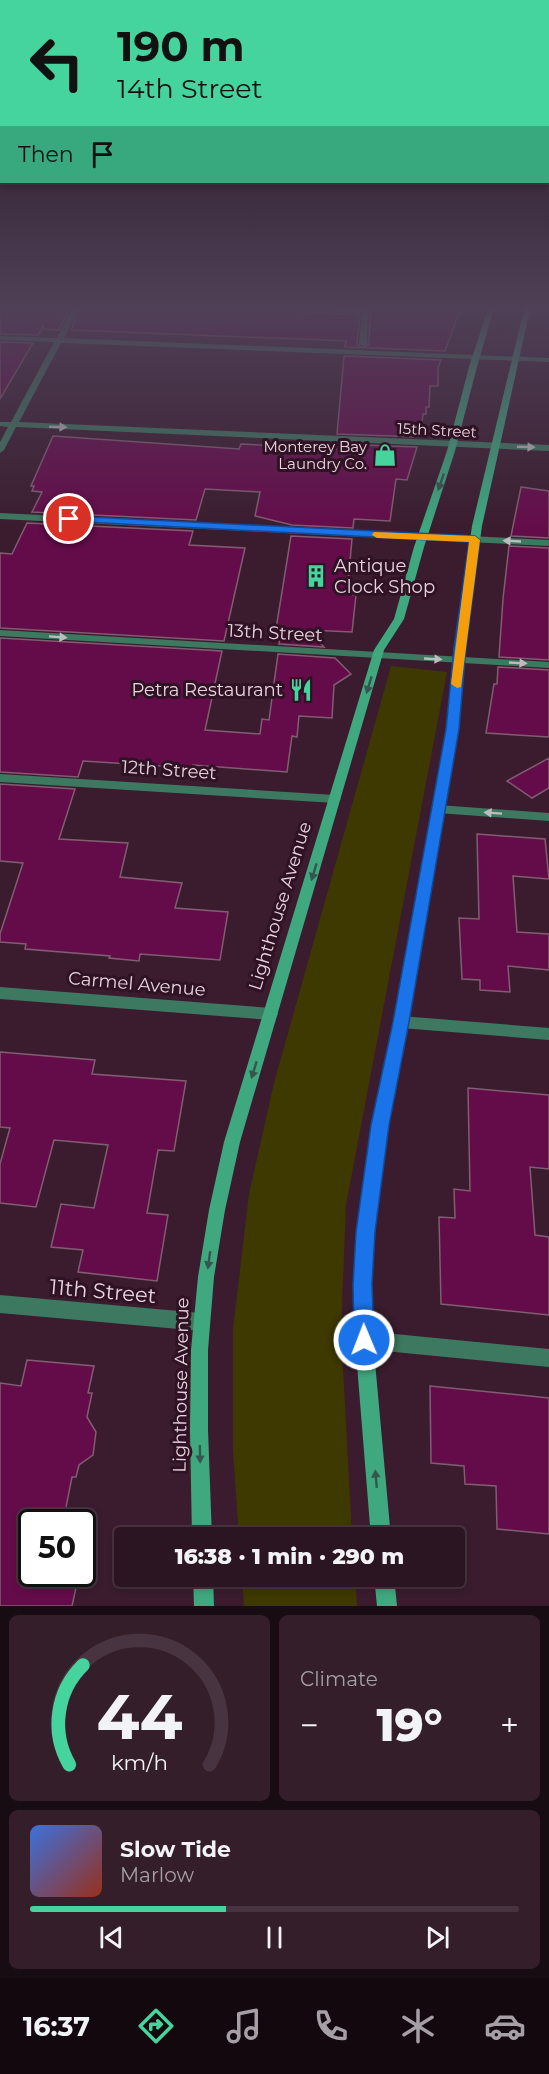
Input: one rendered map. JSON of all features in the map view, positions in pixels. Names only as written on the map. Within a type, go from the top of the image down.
[{"type":"main road","name":"Lighthouse Avenue","points":[[202,1527],[199,1411],[201,1322],[220,1193],[232,1142],[378,656],[383,643],[399,619],[422,537],[453,444],[470,380]]},
{"type":"main road","points":[[380,1527],[364,1340],[363,1284],[366,1232],[380,1125],[401,1022],[452,729],[475,540],[484,492],[511,380]]},
{"type":"main road","points":[[203,1587],[204,1606]]},
{"type":"main road","points":[[385,1587],[387,1606]]},
{"type":"street","points":[[0,450],[38,380]]},
{"type":"street","name":"15th Street","points":[[0,424],[549,448]]},
{"type":"street","points":[[0,516],[549,543]]},
{"type":"street","name":"13th Street","points":[[0,633],[549,665]]},
{"type":"street","name":"12th Street","points":[[0,778],[335,799]]},
{"type":"street","points":[[438,809],[549,817]]},
{"type":"street","name":"Carmel Avenue","points":[[0,993],[271,1014]]},
{"type":"street","points":[[401,1022],[549,1034]]},
{"type":"street","name":"11th Street","points":[[0,1304],[201,1322]]},
{"type":"street","points":[[364,1340],[549,1358]]},
{"type":"shaded area","points":[[391,666],[447,672],[346,1205],[341,1330],[351,1527],[238,1527],[233,1451],[233,1329],[249,1194],[274,1083]]},
{"type":"shaded area","points":[[243,1587],[356,1587],[357,1606],[244,1606]]},
{"type":"building","points":[[0,380],[11,380],[0,399]]},
{"type":"building","points":[[342,380],[438,380],[438,386],[430,386],[429,407],[426,407],[426,414],[423,414],[420,437],[337,434]]},
{"type":"building","points":[[53,436],[239,449],[241,444],[336,449],[336,444],[417,447],[407,480],[396,479],[390,521],[354,519],[353,528],[292,525],[255,516],[260,492],[205,489],[196,520],[32,512],[42,492],[32,491],[34,486],[31,486]]},
{"type":"building","points":[[521,487],[549,491],[549,538],[511,536]]},
{"type":"building","points":[[27,523],[193,531],[189,545],[245,548],[224,641],[0,628],[0,553],[12,554]]},
{"type":"building","points":[[291,536],[352,539],[347,594],[356,595],[352,632],[308,630],[324,647],[279,644],[282,629],[276,629]]},
{"type":"building","points":[[509,546],[549,548],[549,660],[499,657]]},
{"type":"building","points":[[0,638],[222,651],[205,730],[260,734],[262,719],[269,720],[278,654],[335,658],[351,674],[334,685],[332,718],[299,716],[297,737],[292,736],[287,772],[193,765],[192,768],[83,761],[78,777],[0,772]]},
{"type":"building","points":[[498,667],[549,670],[549,737],[486,733],[494,684],[497,684]]},
{"type":"building","points":[[549,758],[549,788],[532,798],[507,781]]},
{"type":"building","points":[[0,784],[75,789],[59,839],[128,843],[120,877],[182,883],[175,908],[228,912],[220,960],[140,954],[139,961],[109,958],[110,956],[25,949],[26,944],[0,942],[0,934],[23,863],[0,861]]},
{"type":"building","points":[[477,834],[545,839],[549,879],[513,876],[517,932],[549,934],[549,970],[508,966],[510,992],[480,990],[480,980],[462,979],[459,918],[479,919]]},
{"type":"building","points":[[0,1052],[95,1060],[92,1074],[186,1081],[174,1151],[158,1150],[147,1213],[168,1215],[157,1281],[78,1272],[83,1250],[51,1247],[61,1204],[94,1208],[108,1145],[54,1140],[36,1207],[0,1203],[0,1164],[10,1128],[0,1127]]},
{"type":"building","points":[[468,1088],[549,1095],[549,1169],[530,1167],[535,1235],[549,1237],[549,1315],[441,1304],[439,1217],[455,1218],[454,1189],[470,1191]]},
{"type":"building","points":[[27,1360],[94,1366],[88,1393],[92,1393],[87,1417],[96,1432],[93,1455],[79,1465],[76,1477],[72,1477],[66,1509],[18,1509],[18,1587],[76,1587],[72,1606],[0,1606],[0,1383],[21,1386]]},
{"type":"building","points":[[430,1386],[549,1398],[549,1534],[497,1529],[496,1486],[465,1484],[464,1466],[431,1463]]},
{"type":"slow traffic","points":[[377,535],[475,540],[457,684]]},
{"type":"place","name":"Monterey Bay Laundry Co.","points":[[385,455]]},
{"type":"place","name":"Antique Clock Shop","points":[[316,576]]},
{"type":"place","name":"Petra Restaurant","points":[[301,690]]},
{"type":"route","points":[[69,519],[475,540],[460,648],[452,729],[401,1022],[380,1125],[366,1232],[363,1284],[364,1340]]}]
